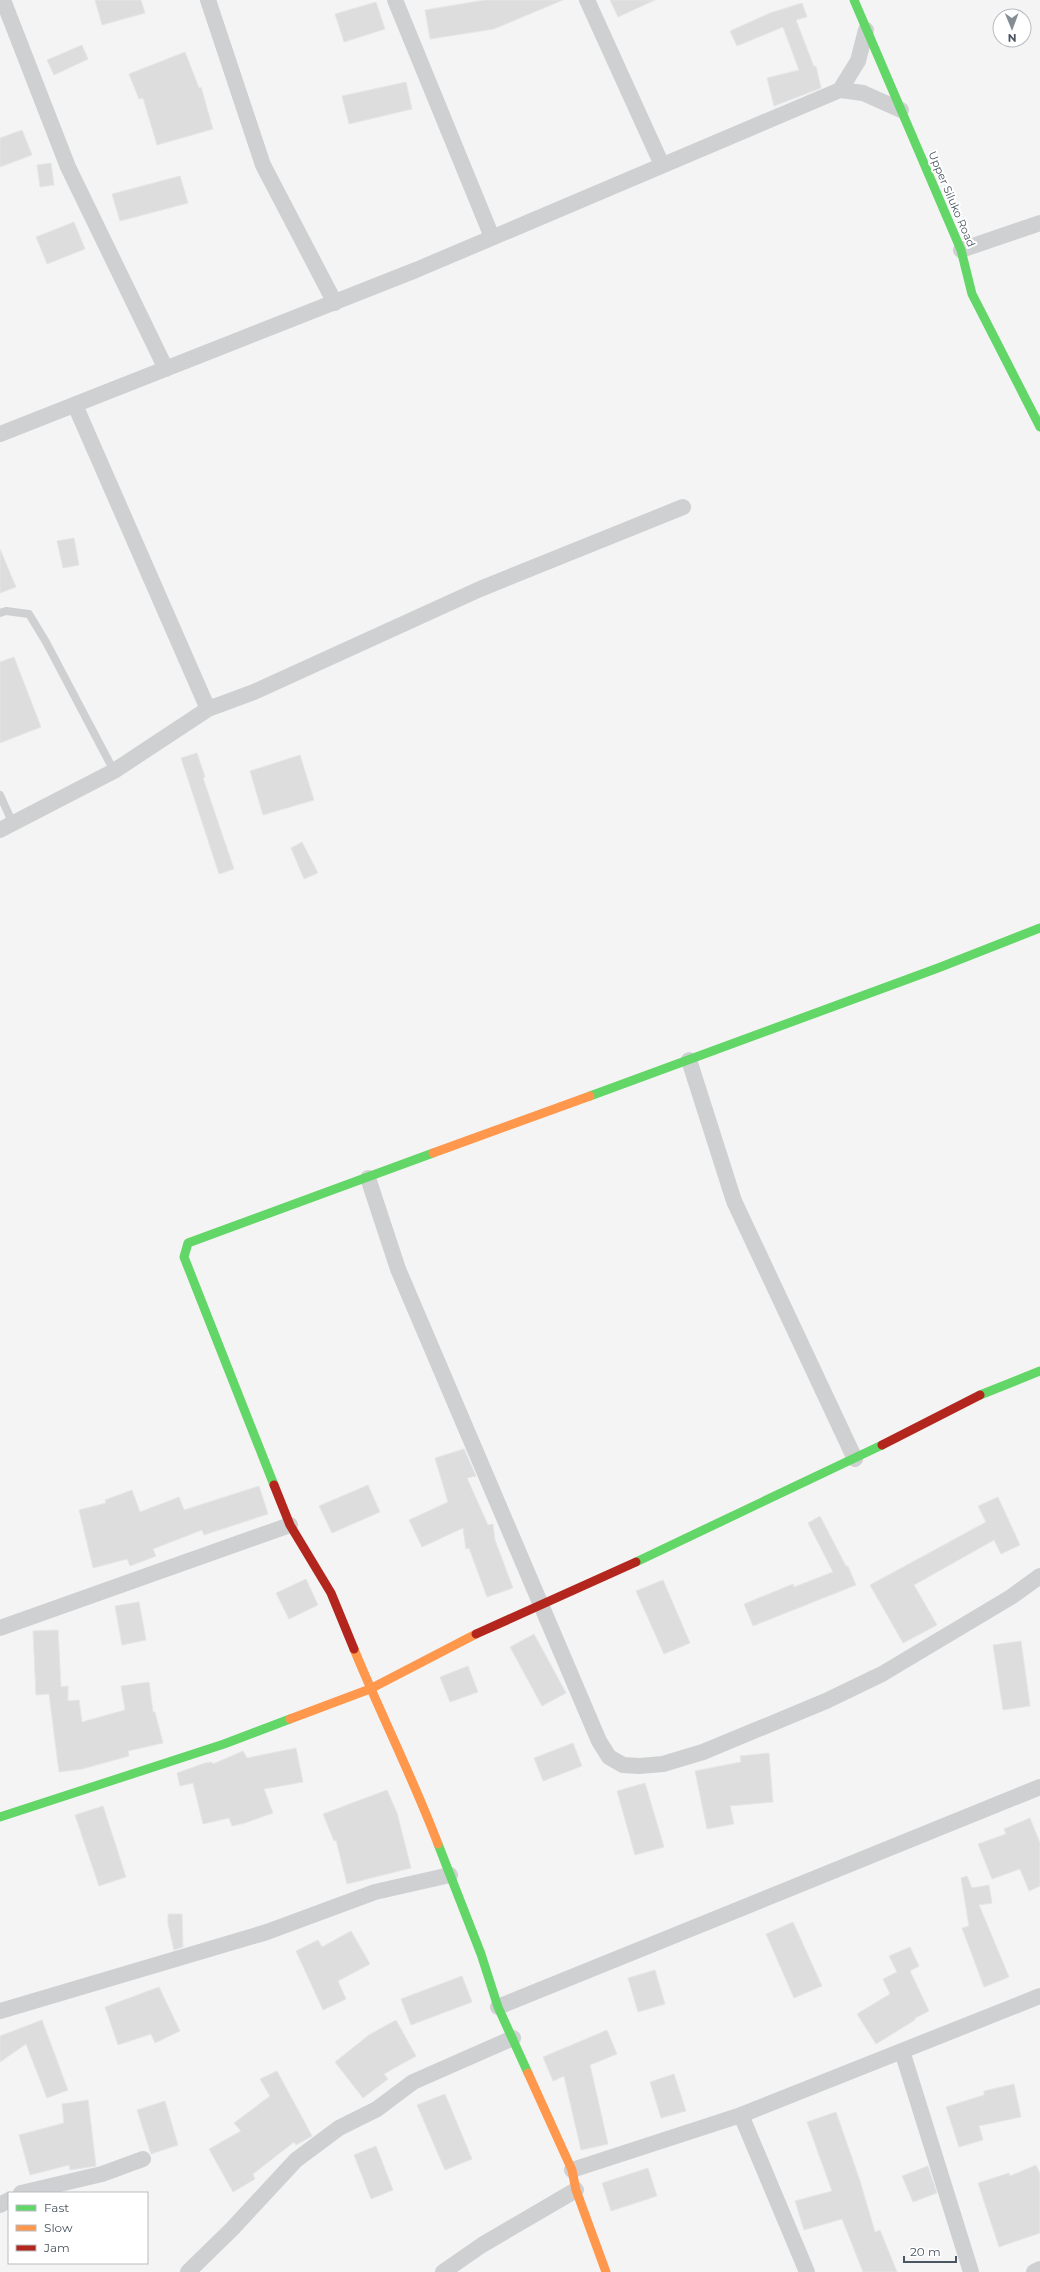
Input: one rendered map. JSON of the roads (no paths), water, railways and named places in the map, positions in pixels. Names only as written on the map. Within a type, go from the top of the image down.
[{"type":"street","points":[[3,0],[68,167],[166,369]]},
{"type":"street","points":[[208,0],[264,165],[335,303]]},
{"type":"street","points":[[395,0],[492,237]]},
{"type":"street","points":[[587,0],[662,165]]},
{"type":"street","name":"Upper Siluko Road","points":[[854,0],[961,250],[972,294],[1040,427]]},
{"type":"street","points":[[840,90],[858,61],[866,30]]},
{"type":"street","points":[[0,434],[335,303],[840,90],[863,93],[901,110]]},
{"type":"street","points":[[961,250],[1040,223]]},
{"type":"street","points":[[75,405],[208,709]]},
{"type":"street","points":[[7,827],[114,771],[208,709],[254,692],[480,589],[683,507]]},
{"type":"street","points":[[606,2272],[576,2190],[572,2170],[498,2007],[415,1784],[370,1689],[331,1593],[290,1525],[184,1257],[188,1244],[938,968],[1040,928]]},
{"type":"street","points":[[689,1060],[734,1201],[855,1459]]},
{"type":"street","points":[[368,1178],[398,1269],[599,1741],[609,1757],[623,1765],[638,1766],[663,1764],[703,1752],[826,1702],[882,1674],[1011,1596],[1040,1576]]},
{"type":"street","points":[[0,1817],[224,1744],[370,1689],[488,1628],[541,1605],[855,1459],[965,1401],[1040,1372]]},
{"type":"street","points":[[0,1628],[290,1525]]},
{"type":"street","points":[[498,2007],[1040,1788]]},
{"type":"street","points":[[0,2011],[267,1932],[375,1892],[450,1875]]},
{"type":"street","points":[[572,2170],[741,2115],[1040,1996]]},
{"type":"street","points":[[188,2272],[232,2229],[296,2160],[333,2133],[378,2109],[413,2082],[513,2038]]},
{"type":"street","points":[[902,2051],[972,2272]]},
{"type":"street","points":[[741,2115],[807,2272]]},
{"type":"street","points":[[25,2192],[102,2174],[143,2159]]},
{"type":"street","points":[[443,2272],[482,2245],[576,2190]]},
{"type":"street","points":[[1034,2272],[1040,2269]]},
{"type":"lane","points":[[0,613],[6,611],[29,614],[46,642],[114,771]]},
{"type":"lane","points":[[0,795],[7,827]]}]
